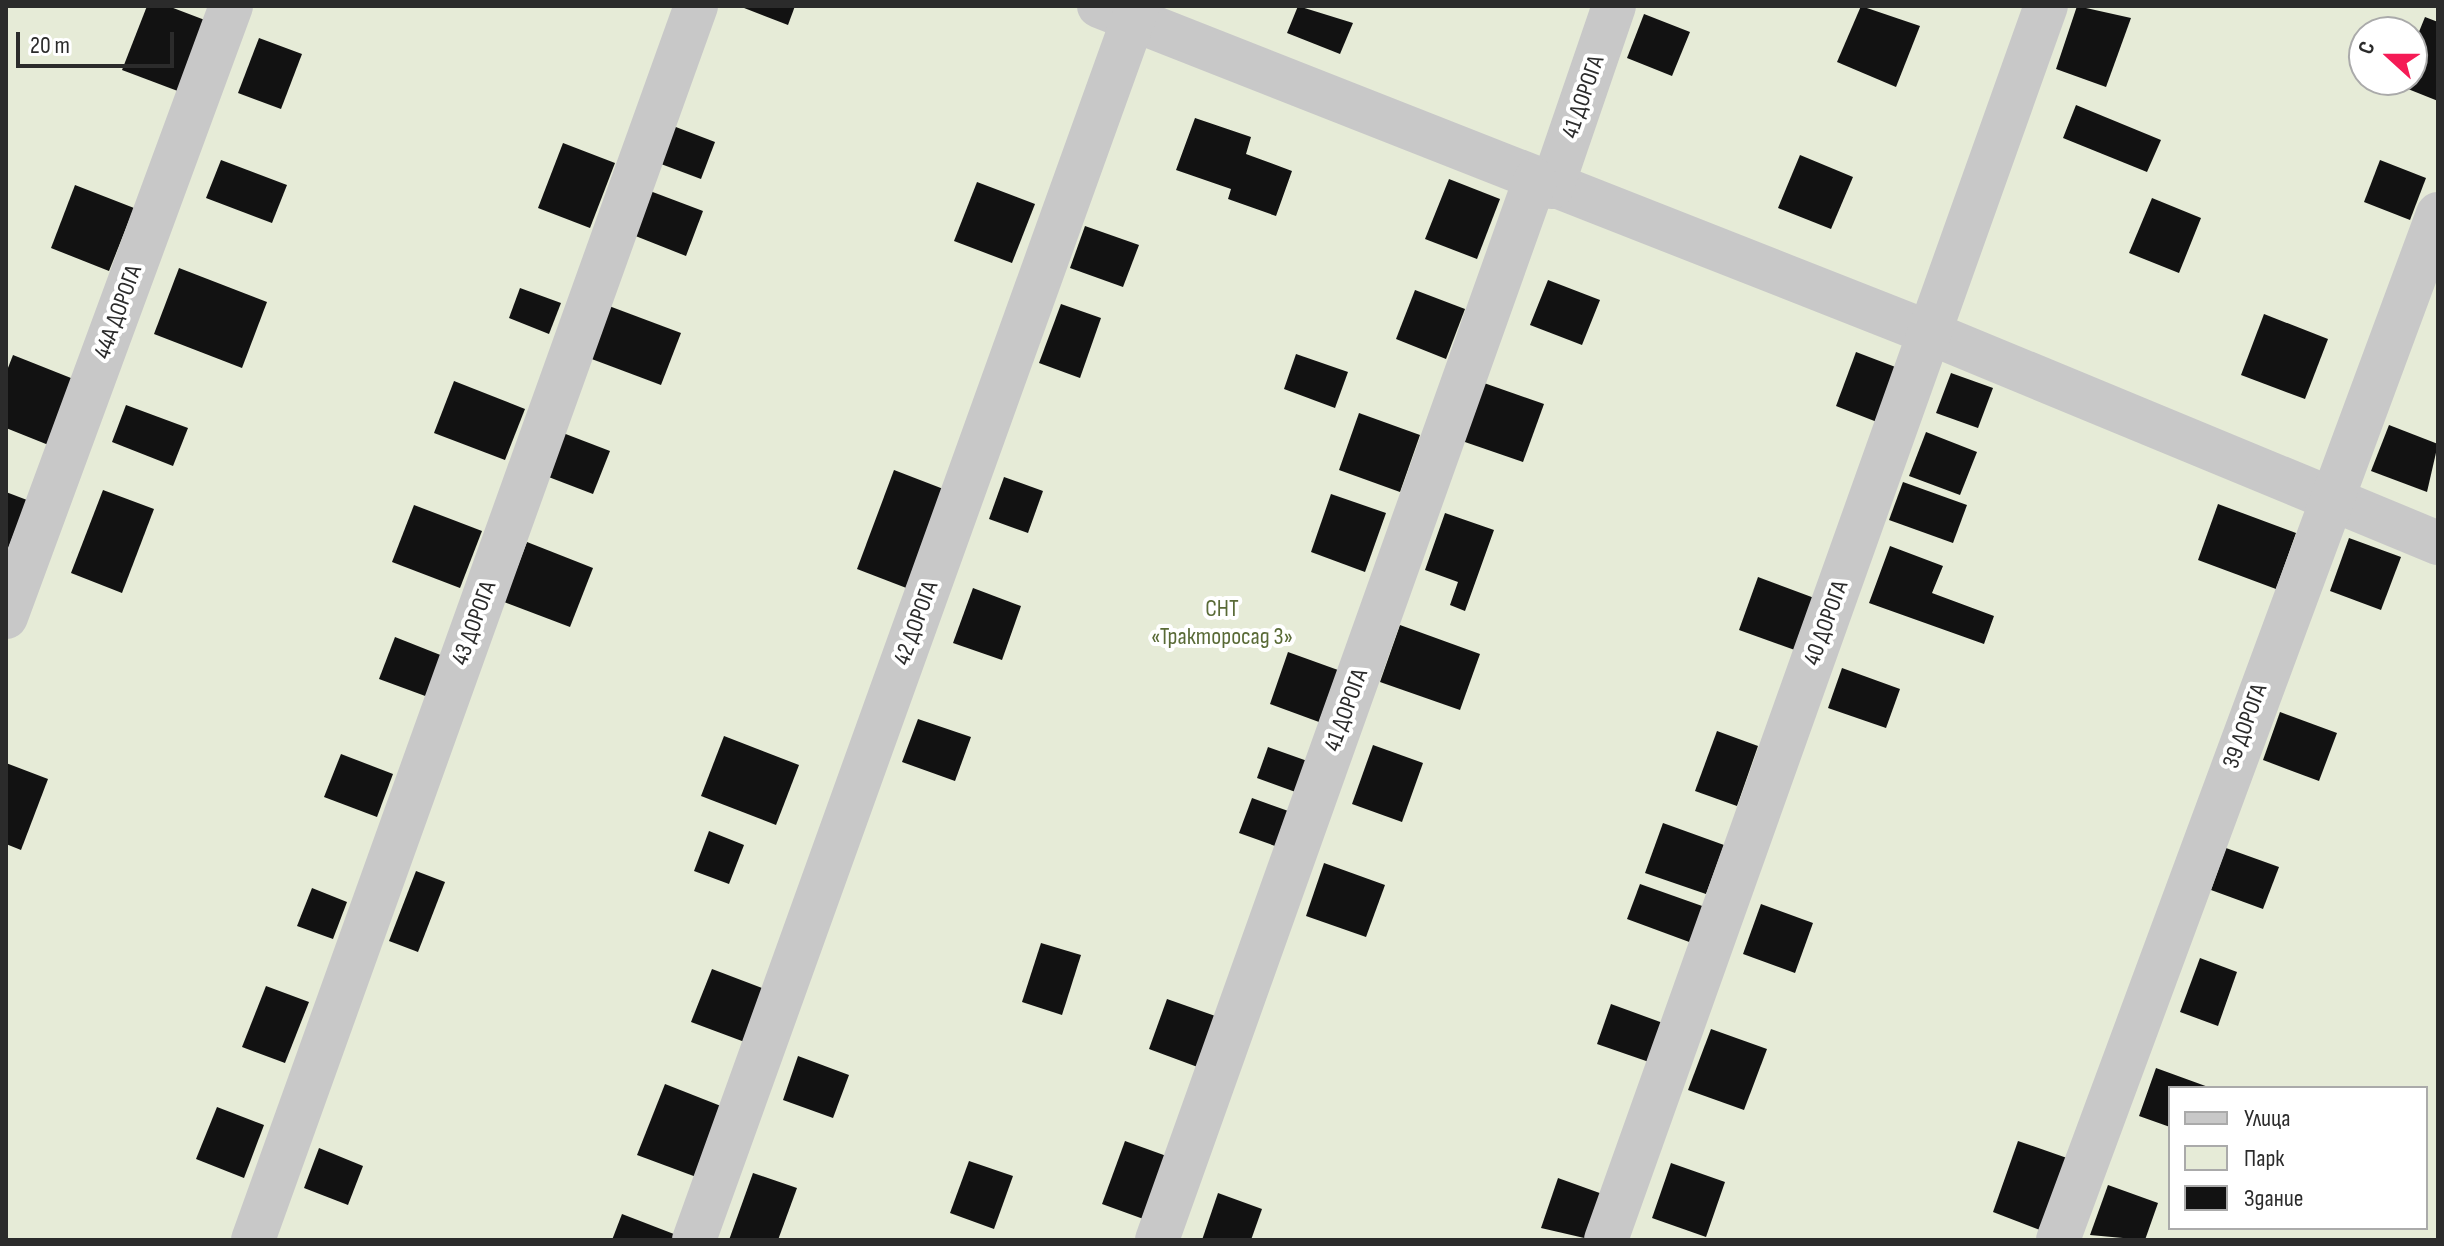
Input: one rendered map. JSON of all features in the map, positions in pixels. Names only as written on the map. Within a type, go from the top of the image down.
[{"type":"street","name":"44А ДОРОГА","points":[[6,617],[231,6]]},
{"type":"street","name":"43 ДОРОГА","points":[[253,1240],[696,6]]},
{"type":"street","name":"41 ДОРОГА","points":[[1157,1240],[1544,184],[1614,6]]},
{"type":"street","name":"40 ДОРОГА","points":[[1606,1240],[2046,6]]},
{"type":"street","points":[[1123,11],[1544,184],[1930,333],[2438,543]]},
{"type":"street","name":"42 ДОРОГА","points":[[694,1240],[1123,11]]},
{"type":"street","name":"39 ДОРОГА","points":[[2058,1240],[2329,498],[2438,214]]},
{"type":"green space","name":"СНТ «Тракторосад 3»","points":[[6,6],[2438,6],[2438,1240],[6,1240]]},
{"type":"building","points":[[147,6],[168,6],[210,22],[183,93],[122,70]]},
{"type":"building","points":[[739,6],[795,6],[788,25]]},
{"type":"building","points":[[1298,6],[1353,23],[1340,54],[1287,33]]},
{"type":"building","points":[[1861,6],[1920,26],[1896,87],[1837,62]]},
{"type":"building","points":[[2077,6],[2131,18],[2106,87],[2056,69]]},
{"type":"building","points":[[1644,14],[1690,32],[1672,76],[1627,58]]},
{"type":"building","points":[[2428,18],[2438,22],[2438,101],[2426,96],[2428,96]]},
{"type":"building","points":[[259,38],[302,54],[281,109],[238,93]]},
{"type":"building","points":[[2076,105],[2161,140],[2147,172],[2063,138]]},
{"type":"building","points":[[1195,118],[1251,137],[1246,154],[1292,171],[1276,216],[1228,199],[1231,189],[1176,170]]},
{"type":"building","points":[[668,124],[715,142],[701,179],[653,161]]},
{"type":"building","points":[[563,143],[615,163],[590,228],[538,208]]},
{"type":"building","points":[[1800,155],[1853,177],[1831,229],[1778,208]]},
{"type":"building","points":[[221,160],[287,185],[272,223],[206,198]]},
{"type":"building","points":[[2380,160],[2426,178],[2410,220],[2364,202]]},
{"type":"building","points":[[1449,179],[1500,199],[1477,259],[1425,239]]},
{"type":"building","points":[[977,182],[1035,204],[1012,263],[954,241]]},
{"type":"building","points":[[75,185],[134,208],[109,271],[51,248]]},
{"type":"building","points":[[650,191],[703,211],[686,256],[633,235]]},
{"type":"building","points":[[2152,198],[2201,218],[2179,273],[2129,253]]},
{"type":"building","points":[[1085,226],[1139,245],[1123,287],[1070,268]]},
{"type":"building","points":[[179,268],[267,302],[242,368],[154,334]]},
{"type":"building","points":[[1548,280],[1600,300],[1582,345],[1530,325]]},
{"type":"building","points":[[520,288],[561,303],[549,334],[509,318]]},
{"type":"building","points":[[1415,290],[1465,309],[1446,359],[1396,339]]},
{"type":"building","points":[[1061,304],[1101,318],[1080,378],[1039,363]]},
{"type":"building","points":[[609,306],[681,333],[661,385],[589,358]]},
{"type":"building","points":[[2264,314],[2328,339],[2305,399],[2241,375]]},
{"type":"building","points":[[1856,352],[1898,368],[1877,422],[1836,406]]},
{"type":"building","points":[[1296,354],[1348,372],[1335,408],[1284,389]]},
{"type":"building","points":[[13,355],[76,380],[51,446],[6,428],[6,373]]},
{"type":"building","points":[[1951,373],[1993,388],[1978,428],[1936,413]]},
{"type":"building","points":[[454,381],[525,409],[505,460],[434,433]]},
{"type":"building","points":[[1484,383],[1544,404],[1523,462],[1462,441]]},
{"type":"building","points":[[126,405],[188,428],[173,466],[112,442]]},
{"type":"building","points":[[1359,413],[1420,435],[1400,492],[1339,470]]},
{"type":"building","points":[[2389,425],[2438,444],[2427,492],[2371,471]]},
{"type":"building","points":[[1926,432],[1977,452],[1960,495],[1909,476]]},
{"type":"building","points":[[563,433],[610,451],[593,494],[546,476]]},
{"type":"building","points":[[894,470],[946,490],[909,589],[857,569]]},
{"type":"building","points":[[1004,477],[1043,491],[1028,533],[989,519]]},
{"type":"building","points":[[1903,482],[1967,505],[1953,543],[1889,520]]},
{"type":"building","points":[[103,490],[154,509],[122,593],[71,573]]},
{"type":"building","points":[[6,492],[27,500],[6,554]]},
{"type":"building","points":[[1331,494],[1386,513],[1365,572],[1311,552]]},
{"type":"building","points":[[2218,504],[2296,533],[2276,589],[2198,560]]},
{"type":"building","points":[[414,505],[482,531],[460,588],[392,562]]},
{"type":"building","points":[[1445,513],[1494,530],[1465,611],[1450,605],[1458,582],[1425,570]]},
{"type":"building","points":[[2349,538],[2401,557],[2381,610],[2330,591]]},
{"type":"building","points":[[527,542],[593,568],[570,627],[504,602]]},
{"type":"building","points":[[1890,546],[1943,566],[1932,593],[1994,616],[1984,644],[1869,603]]},
{"type":"building","points":[[1758,577],[1825,602],[1806,654],[1739,630]]},
{"type":"building","points":[[973,588],[1021,606],[1002,660],[953,643]]},
{"type":"building","points":[[1400,625],[1480,654],[1460,710],[1380,682]]},
{"type":"building","points":[[395,637],[443,656],[428,697],[379,679]]},
{"type":"building","points":[[1288,652],[1338,670],[1319,722],[1270,704]]},
{"type":"building","points":[[1842,668],[1900,689],[1886,728],[1828,708]]},
{"type":"building","points":[[2280,712],[2337,733],[2319,781],[2263,760]]},
{"type":"building","points":[[918,719],[971,737],[955,781],[902,762]]},
{"type":"building","points":[[1717,731],[1758,746],[1737,806],[1695,791]]},
{"type":"building","points":[[724,736],[799,765],[776,825],[701,796]]},
{"type":"building","points":[[1373,745],[1423,763],[1402,822],[1352,804]]},
{"type":"building","points":[[1268,747],[1313,763],[1301,794],[1257,778]]},
{"type":"building","points":[[341,754],[393,774],[377,817],[324,797]]},
{"type":"building","points":[[6,763],[48,779],[21,850],[6,844]]},
{"type":"building","points":[[1252,798],[1291,812],[1278,847],[1239,833]]},
{"type":"building","points":[[1663,823],[1724,845],[1706,894],[1645,873]]},
{"type":"building","points":[[709,831],[744,845],[729,884],[694,871]]},
{"type":"building","points":[[2226,848],[2279,867],[2263,909],[2211,890]]},
{"type":"building","points":[[1324,863],[1385,885],[1366,937],[1306,916]]},
{"type":"building","points":[[416,871],[445,882],[418,952],[389,941]]},
{"type":"building","points":[[1640,884],[1705,907],[1692,943],[1627,919]]},
{"type":"building","points":[[312,888],[347,902],[333,939],[297,926]]},
{"type":"building","points":[[1761,904],[1813,923],[1795,973],[1743,954]]},
{"type":"building","points":[[1041,943],[1081,955],[1062,1015],[1022,1002]]},
{"type":"building","points":[[2200,958],[2237,972],[2218,1026],[2180,1012]]},
{"type":"building","points":[[712,969],[770,991],[750,1044],[691,1022]]},
{"type":"building","points":[[266,986],[309,1002],[285,1063],[242,1047]]},
{"type":"building","points":[[1167,999],[1221,1018],[1203,1069],[1149,1049]]},
{"type":"building","points":[[1611,1004],[1663,1023],[1649,1062],[1597,1044]]},
{"type":"building","points":[[1711,1029],[1767,1049],[1744,1110],[1688,1090]]},
{"type":"building","points":[[798,1056],[849,1075],[833,1118],[783,1100]]},
{"type":"building","points":[[2156,1068],[2206,1086],[2168,1086],[2168,1126],[2139,1116]]},
{"type":"building","points":[[665,1084],[726,1108],[699,1178],[637,1155]]},
{"type":"building","points":[[217,1107],[264,1125],[244,1178],[196,1159]]},
{"type":"building","points":[[1125,1141],[1172,1158],[1149,1221],[1102,1204]]},
{"type":"building","points":[[2018,1141],[2067,1158],[2040,1230],[1993,1212]]},
{"type":"building","points":[[319,1148],[363,1166],[348,1205],[304,1188]]},
{"type":"building","points":[[969,1161],[1013,1176],[994,1229],[950,1213]]},
{"type":"building","points":[[1671,1163],[1725,1182],[1706,1237],[1652,1218]]},
{"type":"building","points":[[753,1173],[797,1188],[778,1240],[729,1240]]},
{"type":"building","points":[[1558,1178],[1608,1196],[1593,1240],[1541,1228]]},
{"type":"building","points":[[2108,1185],[2158,1203],[2145,1240],[2090,1235]]},
{"type":"building","points":[[1218,1193],[1262,1209],[1251,1240],[1202,1240]]},
{"type":"building","points":[[622,1214],[679,1236],[677,1240],[612,1240]]}]
